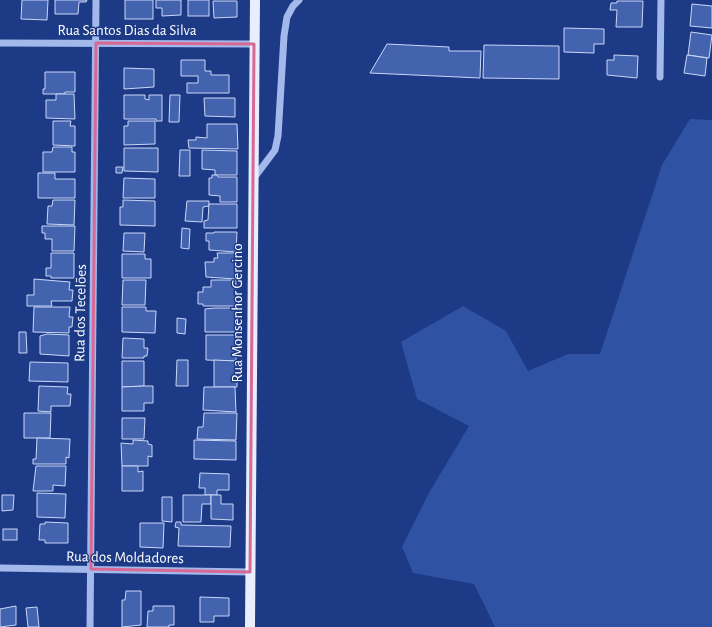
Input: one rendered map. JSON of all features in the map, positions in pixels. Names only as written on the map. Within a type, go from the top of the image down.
[{"type":"main road","name":"Rua Monsenhor Gercino","points":[[250,627],[255,0]]},
{"type":"street","name":"Rua dos Tecelões","points":[[90,627],[96,0]]},
{"type":"street","points":[[253,179],[275,150],[278,136],[286,24],[293,6],[299,0]]},
{"type":"street","points":[[660,77],[661,0]]},
{"type":"street","name":"Rua Santos Dias da Silva","points":[[0,43],[254,44]]},
{"type":"street","name":"Rua dos Moldadores","points":[[0,568],[250,572]]},
{"type":"highlighted area","points":[[96,43],[254,44],[250,572],[91,569]]},
{"type":"shaded area","points":[[690,119],[712,120],[712,627],[495,627],[474,584],[413,573],[402,547],[430,491],[469,426],[417,399],[401,342],[463,306],[506,331],[528,371],[568,354],[600,354],[662,165]]},
{"type":"building","points":[[22,0],[48,0],[47,20],[21,19]]},
{"type":"building","points":[[55,0],[87,0],[86,2],[79,2],[78,14],[55,14]]},
{"type":"building","points":[[125,0],[153,0],[153,19],[125,19]]},
{"type":"building","points":[[156,0],[181,0],[181,15],[162,16],[162,8],[156,8]]},
{"type":"building","points":[[188,0],[209,0],[209,16],[188,16]]},
{"type":"building","points":[[213,1],[237,1],[237,17],[214,18]]},
{"type":"building","points":[[617,1],[643,1],[642,27],[616,27],[617,10],[610,10],[611,3],[617,3]]},
{"type":"building","points":[[692,4],[712,6],[712,28],[690,26]]},
{"type":"building","points":[[564,28],[604,29],[604,44],[594,44],[594,53],[564,52]]},
{"type":"building","points":[[691,32],[712,35],[709,58],[688,55]]},
{"type":"building","points":[[387,44],[449,47],[449,51],[481,51],[480,78],[370,73]]},
{"type":"building","points":[[484,45],[559,46],[559,79],[483,78]]},
{"type":"building","points":[[614,55],[638,56],[637,78],[607,75],[607,60],[614,60]]},
{"type":"building","points":[[687,55],[707,58],[705,76],[684,73]]},
{"type":"building","points":[[181,60],[205,60],[205,71],[211,71],[211,75],[229,75],[229,93],[187,93],[187,83],[198,83],[198,76],[181,76]]},
{"type":"building","points":[[124,68],[154,69],[154,87],[124,89]]},
{"type":"building","points":[[45,72],[75,72],[75,92],[65,92],[65,94],[43,94],[43,89],[45,89]]},
{"type":"building","points":[[56,94],[74,94],[75,119],[46,118],[46,100],[56,100]]},
{"type":"building","points":[[124,95],[145,95],[145,99],[149,100],[149,95],[162,95],[162,121],[156,121],[156,119],[124,119]]},
{"type":"building","points":[[170,95],[180,95],[179,122],[169,122]]},
{"type":"building","points":[[204,98],[235,98],[235,117],[205,116]]},
{"type":"building","points":[[53,121],[71,121],[70,126],[75,126],[75,146],[53,145]]},
{"type":"building","points":[[128,121],[155,121],[155,144],[124,145],[124,126],[128,126]]},
{"type":"building","points":[[207,124],[237,124],[238,149],[189,148],[188,140],[196,140],[196,137],[207,138]]},
{"type":"building","points":[[53,147],[72,147],[72,152],[75,152],[75,172],[43,172],[43,152],[52,152]]},
{"type":"building","points":[[124,148],[158,148],[158,172],[124,171]]},
{"type":"building","points":[[180,150],[190,150],[190,176],[179,176]]},
{"type":"building","points":[[202,150],[237,151],[237,175],[215,175],[215,170],[202,169]]},
{"type":"building","points":[[116,167],[123,167],[122,173],[116,173]]},
{"type":"building","points":[[38,173],[55,173],[55,179],[75,179],[75,198],[38,198]]},
{"type":"building","points":[[212,175],[217,175],[218,177],[237,177],[237,202],[220,202],[220,196],[209,195],[209,178],[212,178]]},
{"type":"building","points":[[124,178],[155,179],[155,198],[123,198]]},
{"type":"building","points":[[53,200],[75,200],[74,225],[47,224],[48,206],[52,206]]},
{"type":"building","points":[[123,200],[155,201],[155,226],[120,225],[120,207],[123,207]]},
{"type":"building","points":[[187,201],[209,201],[209,206],[203,207],[202,222],[185,221]]},
{"type":"building","points":[[209,204],[237,204],[237,228],[204,228],[204,221],[208,220]]},
{"type":"building","points":[[42,226],[75,226],[74,251],[52,251],[52,239],[45,239],[45,233],[42,233]]},
{"type":"building","points":[[182,228],[190,229],[189,249],[181,248]]},
{"type":"building","points":[[237,232],[236,252],[209,250],[209,241],[206,241],[206,233]]},
{"type":"building","points":[[124,233],[145,233],[144,252],[123,251]]},
{"type":"building","points":[[51,253],[74,253],[74,278],[51,278],[51,276],[46,276],[46,268],[51,268]]},
{"type":"building","points":[[217,253],[236,253],[236,279],[206,277],[205,262],[214,262],[214,258],[218,258]]},
{"type":"building","points":[[122,254],[145,254],[145,259],[151,259],[151,278],[122,278]]},
{"type":"building","points":[[34,279],[70,282],[69,290],[73,290],[72,301],[51,301],[52,306],[27,306],[27,295],[34,295]]},
{"type":"building","points":[[123,280],[146,280],[145,305],[122,305]]},
{"type":"building","points":[[211,280],[236,280],[236,306],[203,306],[203,304],[198,304],[198,292],[203,292],[203,287],[211,287]]},
{"type":"building","points":[[34,307],[70,307],[69,317],[73,317],[72,327],[69,327],[69,333],[33,332]]},
{"type":"building","points":[[122,307],[146,307],[146,311],[156,311],[155,333],[122,332]]},
{"type":"building","points":[[237,308],[236,332],[205,332],[205,309]]},
{"type":"building","points":[[177,318],[186,319],[185,334],[177,333]]},
{"type":"building","points":[[19,332],[26,332],[27,353],[19,353]]},
{"type":"building","points":[[47,334],[69,335],[69,356],[40,354],[40,336]]},
{"type":"building","points":[[206,335],[236,335],[236,361],[206,360]]},
{"type":"building","points":[[123,338],[144,339],[144,348],[148,348],[147,356],[144,356],[144,358],[122,358]]},
{"type":"building","points":[[177,360],[188,360],[188,386],[176,386]]},
{"type":"building","points":[[214,360],[237,361],[237,387],[214,387]]},
{"type":"building","points":[[122,361],[144,361],[144,386],[122,387]]},
{"type":"building","points":[[30,362],[68,363],[68,382],[29,381]]},
{"type":"building","points":[[39,386],[68,387],[67,394],[71,394],[70,406],[51,406],[51,412],[38,411]]},
{"type":"building","points":[[153,386],[153,403],[144,403],[144,411],[122,411],[122,387]]},
{"type":"building","points":[[204,387],[235,387],[236,412],[203,410]]},
{"type":"building","points":[[24,413],[51,413],[50,438],[24,438]]},
{"type":"building","points":[[204,413],[237,413],[236,440],[197,439],[198,427],[203,427]]},
{"type":"building","points":[[122,418],[145,418],[144,439],[122,439]]},
{"type":"building","points":[[37,438],[70,439],[69,458],[66,457],[66,464],[33,464],[33,459],[36,459]]},
{"type":"building","points":[[133,440],[148,441],[148,444],[152,445],[152,457],[148,456],[148,466],[122,466],[121,443],[133,444]]},
{"type":"building","points":[[194,440],[236,441],[236,460],[194,459]]},
{"type":"building","points":[[36,466],[66,466],[65,486],[53,485],[53,491],[33,491]]},
{"type":"building","points":[[122,466],[138,466],[138,472],[143,471],[143,491],[122,491]]},
{"type":"building","points":[[200,473],[229,474],[229,490],[217,490],[217,495],[205,495],[205,488],[199,488]]},
{"type":"building","points":[[37,493],[66,494],[65,518],[37,517]]},
{"type":"building","points":[[2,495],[14,495],[13,510],[2,511]]},
{"type":"building","points":[[183,495],[211,495],[211,504],[202,504],[201,522],[183,522]]},
{"type":"building","points":[[211,495],[221,495],[221,504],[233,504],[233,520],[211,519]]},
{"type":"building","points":[[162,497],[172,497],[172,522],[162,521]]},
{"type":"building","points":[[45,522],[68,523],[68,543],[45,543],[45,540],[39,540],[40,524],[45,524]]},
{"type":"building","points":[[176,522],[181,522],[181,525],[231,526],[230,547],[178,546],[179,528],[175,527]]},
{"type":"building","points":[[140,523],[164,523],[163,548],[140,547]]},
{"type":"building","points":[[3,529],[17,529],[17,540],[3,540]]},
{"type":"building","points":[[126,591],[141,591],[141,625],[122,627],[122,600],[125,600]]},
{"type":"building","points":[[200,597],[229,598],[229,616],[214,616],[214,622],[200,622]]},
{"type":"building","points":[[16,606],[16,625],[0,627],[0,609]]},
{"type":"building","points":[[153,606],[174,606],[174,625],[169,625],[169,627],[147,627],[148,611],[153,611]]},
{"type":"building","points":[[37,607],[39,627],[28,627],[26,608]]}]
